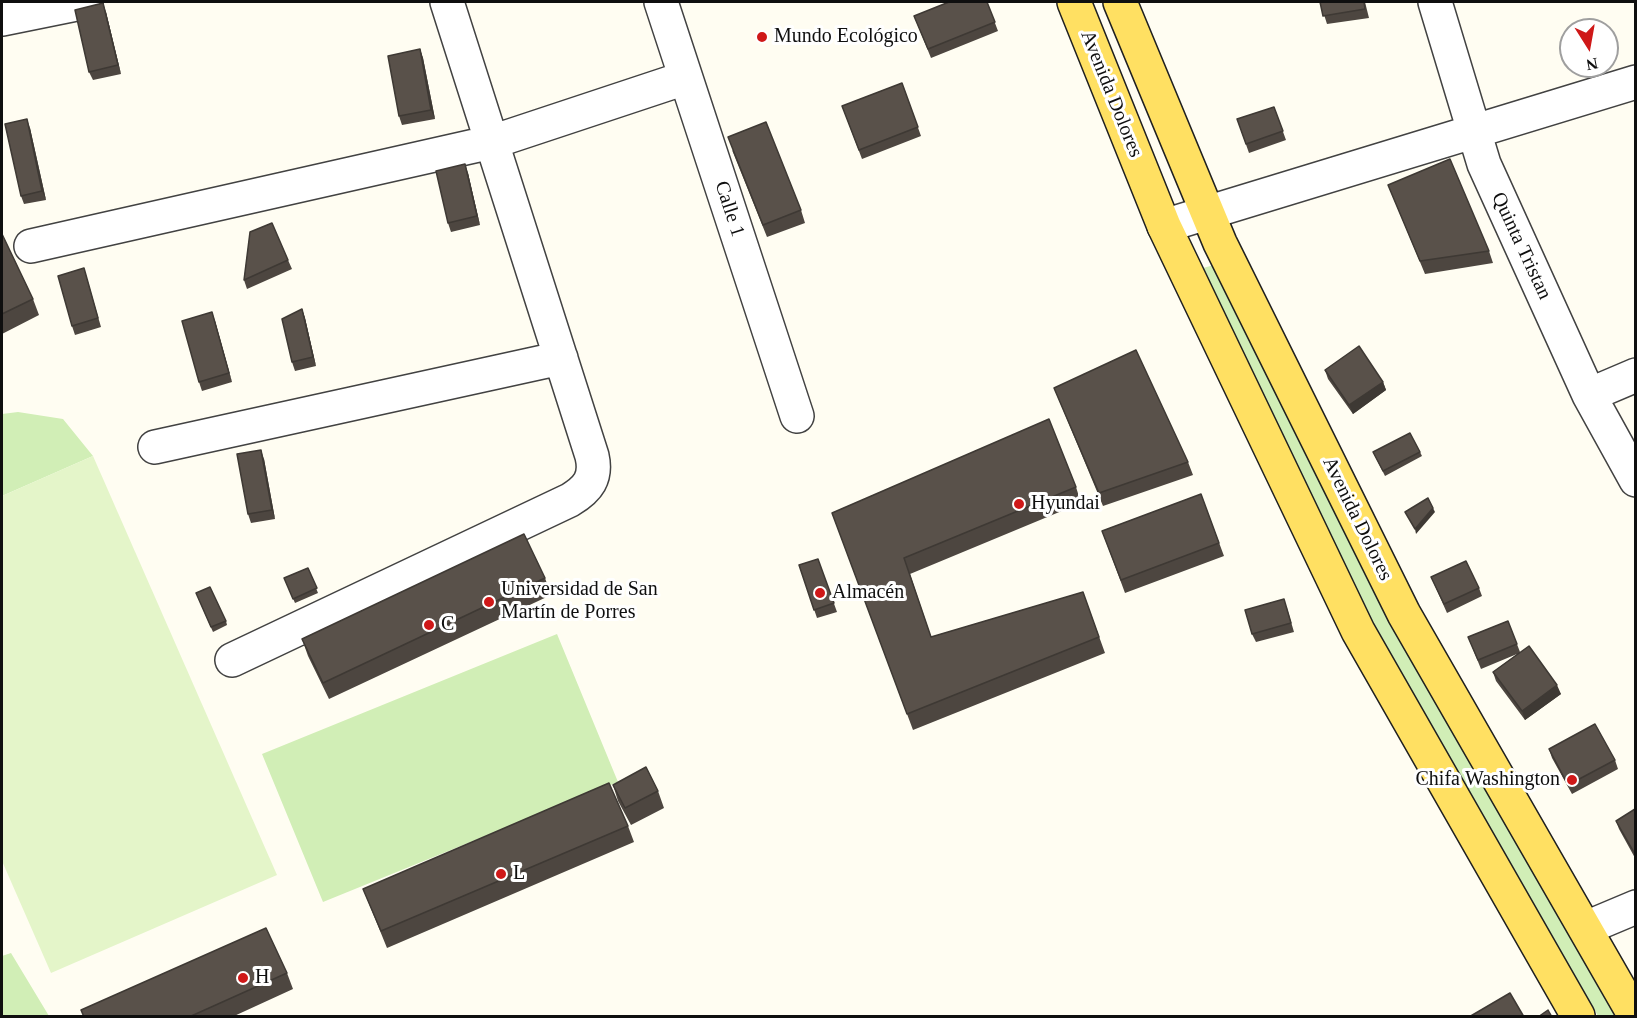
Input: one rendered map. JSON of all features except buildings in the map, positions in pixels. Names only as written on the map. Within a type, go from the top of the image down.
[{"type":"main road","name":"Avenida Dolores","points":[[1074,2],[1164,226],[1358,631],[1578,1017]]},
{"type":"main road","name":"Avenida Dolores","points":[[1120,2],[1220,243],[1404,614],[1635,1017]]},
{"type":"street","points":[[2,20],[86,2]]},
{"type":"street","points":[[232,660],[570,500],[583,492],[592,480],[594,468],[561,358],[447,2]]},
{"type":"street","name":"Calle 1","points":[[661,2],[797,416]]},
{"type":"street","name":"Quinta Tristan","points":[[1435,2],[1484,164],[1589,395],[1635,480]]},
{"type":"street","points":[[31,246],[492,142],[685,78]]},
{"type":"street","points":[[1164,226],[1635,82]]},
{"type":"street","points":[[155,447],[561,358]]},
{"type":"street","points":[[1589,395],[1635,375]]},
{"type":"street","points":[[1586,928],[1635,907]]},
{"type":"green space","points":[[1214,265],[1617,1016],[1598,1016],[1374,625],[1192,271]]},
{"type":"green space","points":[[18,412],[63,419],[93,456],[2,496],[2,414]]},
{"type":"green space","points":[[93,456],[277,875],[51,973],[2,861],[2,496]]},
{"type":"green space","points":[[557,634],[618,782],[323,902],[262,754]]},
{"type":"green space","points":[[11,953],[49,1016],[2,1016],[2,956]]},
{"type":"place","name":"Mundo Ecológico","points":[[762,37]]},
{"type":"place","name":"Hyundai","points":[[1019,504]]},
{"type":"place","name":"Almacén","points":[[820,593]]},
{"type":"place","name":"Universidad de San Martín de Porres","points":[[489,602]]},
{"type":"place","name":"C","points":[[429,625]]},
{"type":"place","name":"Chifa Washington","points":[[1572,780]]},
{"type":"place","name":"L","points":[[501,874]]},
{"type":"place","name":"H","points":[[243,978]]}]
